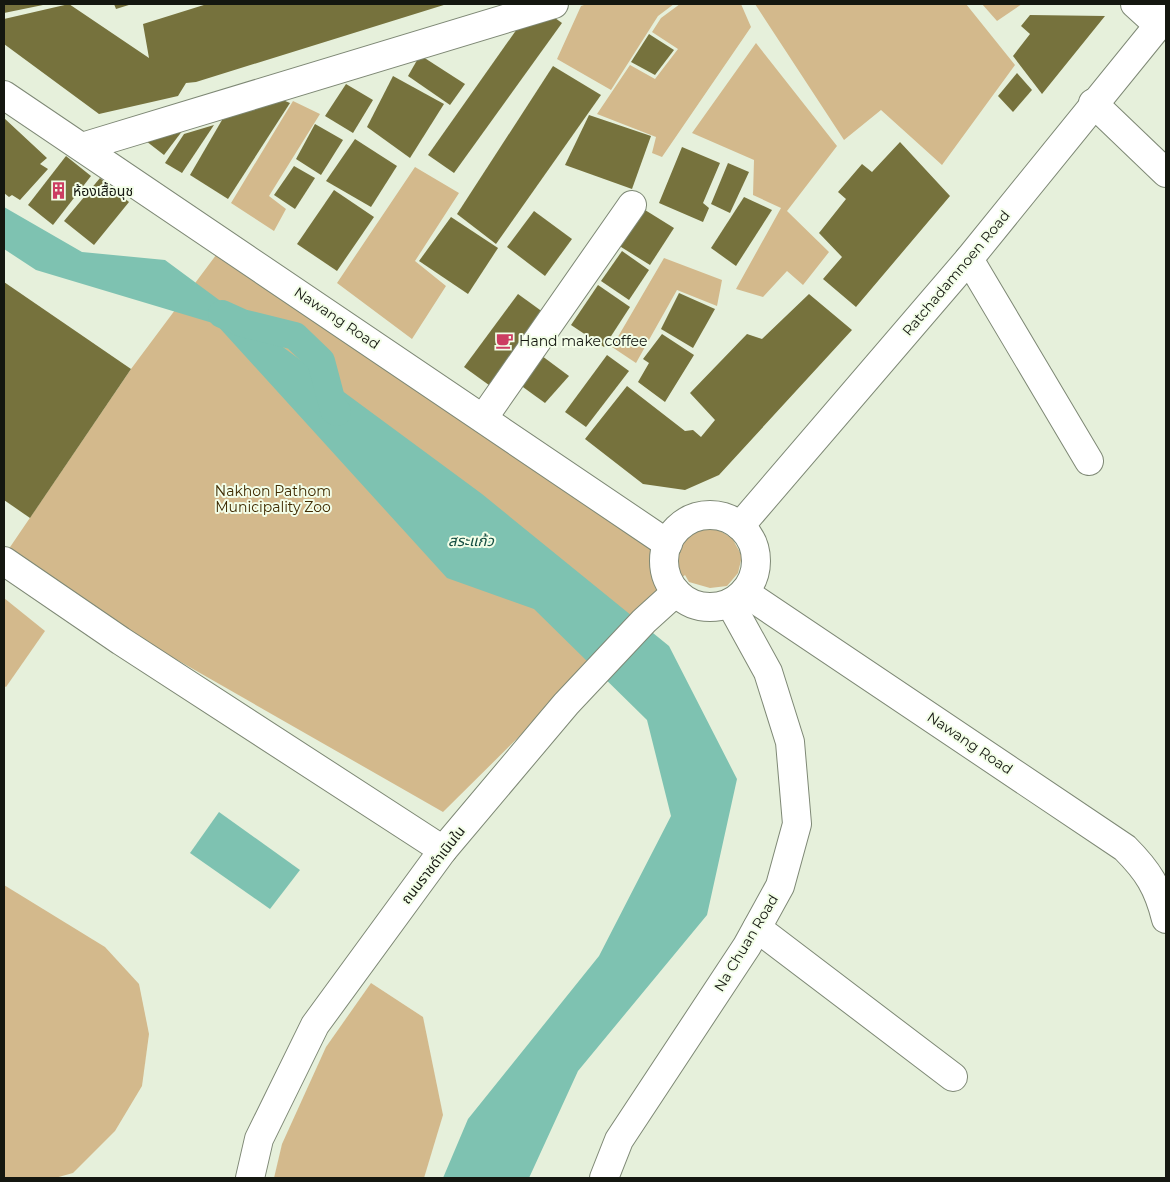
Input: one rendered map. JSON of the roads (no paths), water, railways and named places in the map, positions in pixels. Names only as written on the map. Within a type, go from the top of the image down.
[{"type":"street","points":[[82,147],[554,4]]},
{"type":"street","points":[[1135,4],[1162,20]]},
{"type":"street","name":"Ratchadamnoen Road","points":[[740,526],[969,260],[1093,103],[1162,20]]},
{"type":"street","name":"Nawang Road","points":[[4,95],[668,544]]},
{"type":"street","points":[[1093,103],[1166,172]]},
{"type":"street","points":[[484,418],[632,205]]},
{"type":"street","points":[[969,260],[1089,461]]},
{"type":"street","points":[[714,515],[728,519],[740,526],[750,538],[756,551],[756,566],[752,580],[737,598],[716,607],[701,606],[688,601],[676,592],[669,581],[665,569],[668,544],[676,531],[687,522],[700,516],[714,515]]},
{"type":"street","points":[[4,561],[121,641],[443,850]]},
{"type":"street","name":"ถนนราชดำเนินใน","points":[[250,1178],[259,1140],[315,1026],[443,850],[566,704],[644,621],[676,592]]},
{"type":"street","name":"Nawang Road","points":[[737,598],[1125,848],[1160,880],[1166,919]]},
{"type":"street","name":"Na Chuan Road","points":[[613,1175],[620,1140],[757,928],[780,886],[797,824],[787,734],[768,672],[737,598]]},
{"type":"street","points":[[757,928],[953,1077]]},
{"type":"water","name":"สระแก้ว","points":[[4,207],[82,252],[165,260],[482,494],[669,646],[737,779],[707,915],[578,1071],[529,1178],[443,1178],[468,1119],[599,956],[671,816],[647,720],[534,609],[447,578],[216,324],[36,270],[4,249]]},
{"type":"water","points":[[219,812],[300,870],[270,909],[190,853]]},
{"type":"waterway","points":[[222,314],[242,323],[295,336],[321,361],[334,410],[337,412]]},
{"type":"place","name":"ห้องเสื้อนุช","points":[[59,191]]},
{"type":"place","name":"Hand make coffee","points":[[505,341]]},
{"type":"park label","name":"Nakhon Pathom Municipality Zoo","points":[[273,500]]}]
